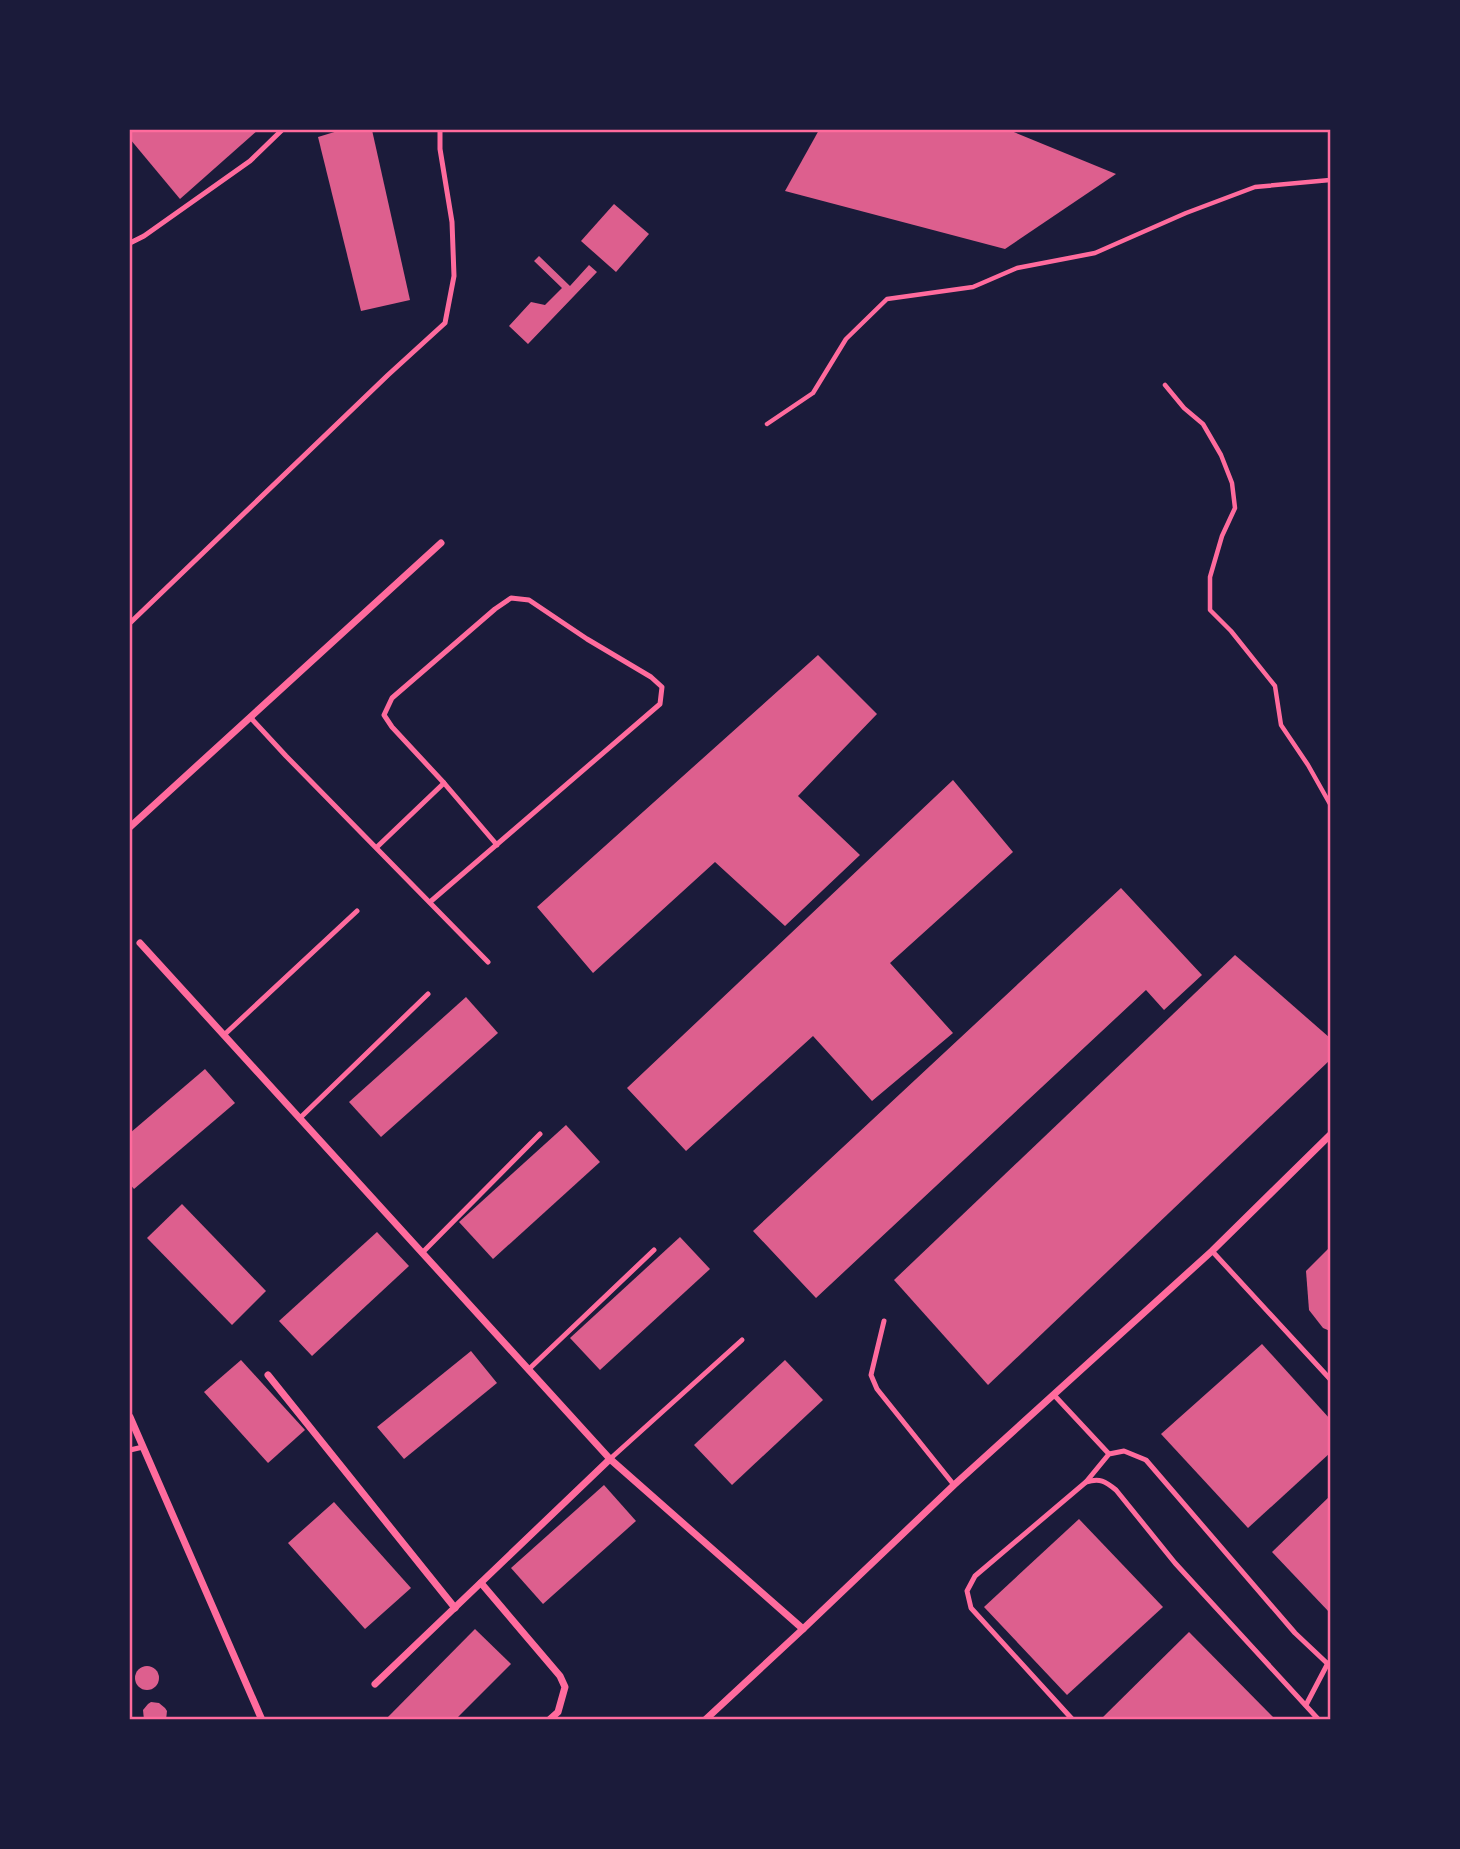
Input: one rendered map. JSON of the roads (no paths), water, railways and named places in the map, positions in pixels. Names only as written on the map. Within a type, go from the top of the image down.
[{"type":"street","points":[[130,827],[441,543]]},
{"type":"street","points":[[140,943],[610,1459],[803,1629]]},
{"type":"street","points":[[710,1718],[954,1485],[1212,1251],[1331,1135]]},
{"type":"street","points":[[268,1375],[456,1608]]},
{"type":"street","points":[[130,1417],[262,1720]]},
{"type":"street","points":[[375,1684],[610,1459]]},
{"type":"street","points":[[481,1583],[560,1676],[565,1688],[558,1712],[549,1720]]},
{"type":"lane","points":[[130,243],[144,236],[250,161],[282,130]]},
{"type":"lane","points":[[130,623],[445,323],[454,276],[452,222],[440,149],[440,130]]},
{"type":"lane","points":[[430,902],[497,845],[660,704],[662,687],[651,677],[529,600],[511,598],[392,698],[384,715],[391,727],[497,845]]},
{"type":"lane","points":[[250,717],[488,962]]},
{"type":"lane","points":[[377,847],[444,783]]},
{"type":"lane","points":[[224,1035],[357,911]]},
{"type":"lane","points":[[300,1118],[428,994]]},
{"type":"lane","points":[[422,1253],[540,1134]]},
{"type":"lane","points":[[528,1370],[654,1250]]},
{"type":"lane","points":[[1212,1251],[1331,1379]]},
{"type":"lane","points":[[884,1321],[871,1374],[877,1389],[954,1485]]},
{"type":"lane","points":[[610,1459],[742,1340]]},
{"type":"lane","points":[[1054,1395],[1109,1454]]},
{"type":"lane","points":[[130,1450],[143,1447]]},
{"type":"lane","points":[[1073,1720],[971,1608],[967,1591],[975,1576],[1086,1482],[1109,1454],[1124,1451],[1146,1460],[1296,1633],[1329,1664],[1306,1705]]},
{"type":"lane","points":[[1086,1482],[1097,1479],[1106,1482],[1115,1490],[1175,1563],[1319,1720]]}]
